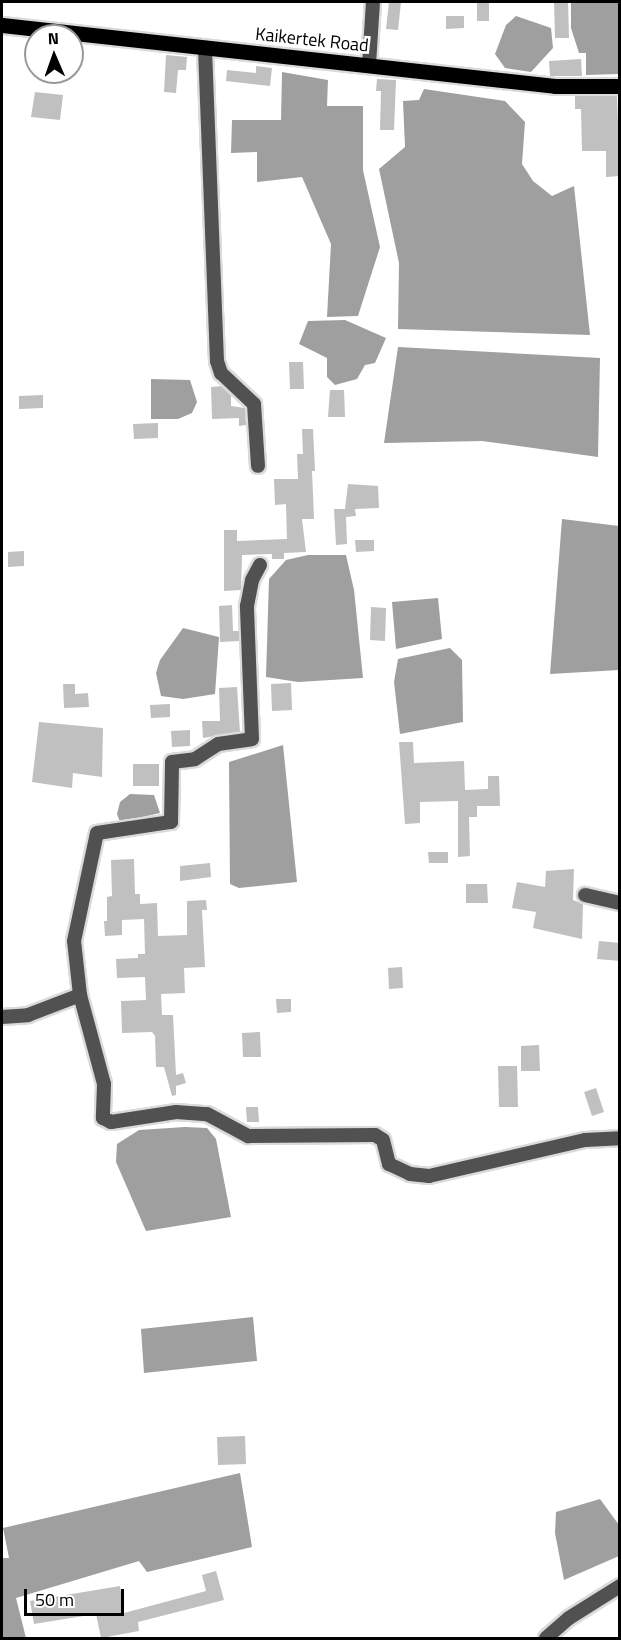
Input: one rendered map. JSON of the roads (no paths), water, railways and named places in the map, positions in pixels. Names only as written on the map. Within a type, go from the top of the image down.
[{"type":"main road","name":"Kaikertek Road","points":[[2,25],[555,86],[620,86]]},
{"type":"street","points":[[369,65],[374,2]]},
{"type":"street","points":[[205,48],[217,361],[222,373],[254,404],[258,466]]},
{"type":"street","points":[[260,565],[252,580],[247,606],[252,739],[218,744],[195,759],[172,762],[171,822],[97,833],[74,941],[80,995],[104,1084],[103,1118],[106,1121],[176,1112],[207,1114],[248,1136],[375,1135],[383,1140],[389,1164],[410,1174],[429,1176],[585,1140],[620,1138]]},
{"type":"street","points":[[585,895],[620,903]]},
{"type":"street","points":[[2,1017],[28,1015],[80,995]]},
{"type":"street","points":[[546,1638],[569,1618],[620,1586]]}]
